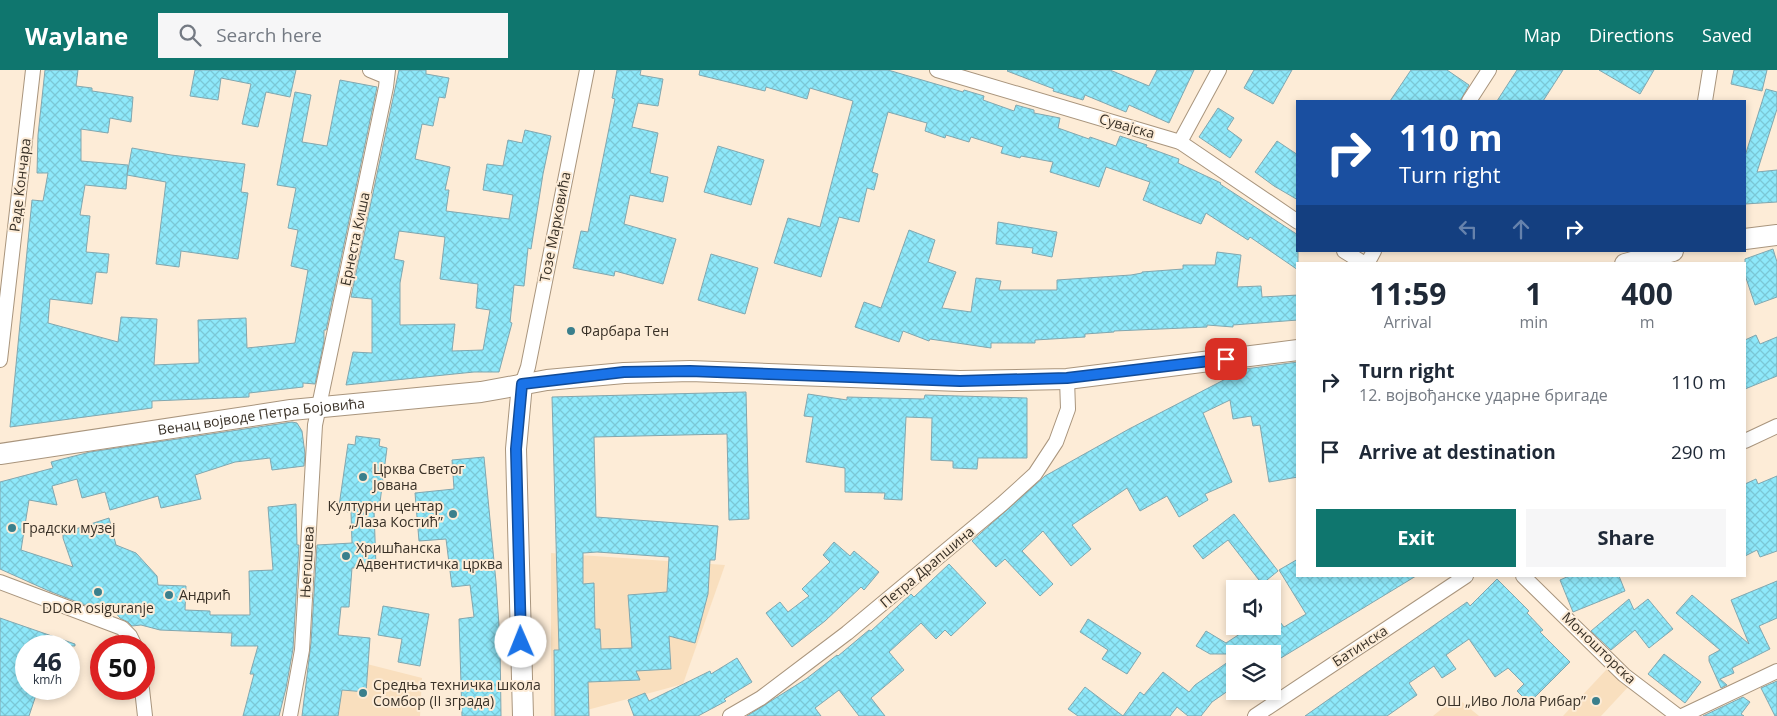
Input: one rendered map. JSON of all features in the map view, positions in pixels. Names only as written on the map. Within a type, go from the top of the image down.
[{"type":"main road","points":[[1746,239],[1777,235]]},
{"type":"main road","points":[[1632,262],[1669,252]]},
{"type":"main road","name":"Венац војводе Петра Бојовића","points":[[0,454],[291,410],[481,392],[522,384],[624,372],[690,371],[960,381],[1067,378],[1296,350]]},
{"type":"main road","points":[[522,384],[516,449],[523,716]]},
{"type":"street","name":"Раде Кончара","points":[[0,360],[33,70]]},
{"type":"street","points":[[370,70],[388,74]]},
{"type":"street","name":"Тозе Марковића","points":[[522,384],[528,367],[587,70]]},
{"type":"street","name":"Сувајска","points":[[937,70],[1180,142],[1296,221]]},
{"type":"street","points":[[1180,142],[1220,70]]},
{"type":"street","points":[[1470,100],[1489,70]]},
{"type":"street","points":[[1705,100],[1710,70]]},
{"type":"street","name":"Ернеста Киша","points":[[319,408],[388,74]]},
{"type":"street","points":[[1346,252],[1363,262]]},
{"type":"street","name":"Петра Драпшина","points":[[730,716],[761,698],[847,633],[1002,504],[1035,474],[1056,442],[1068,410],[1067,378]]},
{"type":"street","name":"Његошева","points":[[290,716],[302,650],[315,425],[319,408]]},
{"type":"street","points":[[1746,441],[1777,426]]},
{"type":"street","name":"Моношторска","points":[[1524,577],[1624,675],[1678,716]]},
{"type":"street","name":"Батинска","points":[[1255,716],[1393,625],[1459,578]]},
{"type":"street","points":[[0,582],[122,628],[129,635]]},
{"type":"street","points":[[1682,716],[1777,671]]},
{"type":"street","points":[[143,700],[145,716]]},
{"type":"shaded area","points":[[551,553],[725,565],[683,684],[565,716],[551,716]]},
{"type":"shaded area","name":"Средња техничка школа Сомбор (II зграда)","points":[[312,650],[422,678],[420,716],[302,716]]},
{"type":"shaded area","name":"ОШ „Иво Лола Рибар”","points":[[1607,669],[1629,686],[1601,716],[1563,716]]},
{"type":"shaded area","name":"ОШ „Иво Лола Рибар”","points":[[1456,697],[1479,716],[1433,716]]},
{"type":"building","points":[[45,70],[78,70],[76,86],[92,88],[92,91],[133,97],[131,122],[110,118],[108,133],[81,129],[81,161],[128,165],[126,189],[85,185],[80,215],[90,216],[86,252],[109,254],[107,273],[96,272],[92,304],[50,299],[48,323],[118,342],[121,317],[157,319],[154,365],[199,363],[198,320],[246,318],[247,348],[295,343],[308,270],[291,266],[298,230],[288,228],[296,188],[277,185],[295,92],[311,95],[302,142],[327,146],[340,80],[377,87],[326,330],[324,330],[324,341],[315,384],[303,383],[303,387],[249,393],[249,397],[152,401],[152,408],[10,427],[32,200],[43,201],[48,173],[37,173],[38,135]]},
{"type":"building","points":[[195,70],[296,70],[290,97],[266,92],[258,127],[242,124],[251,84],[221,78],[218,100],[190,96]]},
{"type":"building","points":[[399,70],[426,70],[426,74],[449,78],[445,98],[439,97],[433,126],[422,124],[415,159],[450,167],[445,190],[449,190],[446,211],[509,219],[513,195],[483,190],[487,164],[503,166],[508,140],[522,143],[525,130],[551,136],[531,249],[528,248],[524,286],[514,285],[510,322],[512,323],[499,372],[474,372],[346,385],[353,352],[372,353],[372,299],[351,297]],"holes":[[[399,231],[445,237],[440,279],[478,284],[476,308],[490,310],[483,350],[452,351],[455,324],[400,325],[400,283],[404,261],[394,259]]]},
{"type":"building","points":[[617,70],[641,70],[640,75],[663,79],[658,106],[638,103],[632,127],[658,133],[650,173],[668,177],[663,202],[630,195],[624,224],[676,239],[663,284],[615,271],[614,276],[573,268],[581,231],[588,232],[615,99],[612,98]]},
{"type":"building","points":[[700,70],[888,70],[963,92],[964,90],[984,96],[983,100],[1014,111],[1016,105],[1034,110],[1034,113],[1060,118],[1058,128],[1089,139],[1090,137],[1116,146],[1120,136],[1179,159],[1178,163],[1221,183],[1296,234],[1298,262],[1296,262],[1296,269],[1250,237],[1248,240],[1206,213],[1201,224],[1143,200],[1150,182],[1106,167],[1099,187],[1050,172],[1053,162],[1021,156],[1020,158],[1001,153],[1003,147],[971,137],[969,142],[946,135],[945,138],[925,131],[927,123],[888,112],[872,172],[878,174],[874,190],[867,188],[859,222],[839,217],[821,277],[774,263],[788,218],[820,227],[853,101],[810,88],[807,99],[766,87],[765,91],[699,75]]},
{"type":"building","points":[[1008,70],[1110,70],[1149,86],[1157,70],[1194,70],[1169,123],[1129,105],[1126,112],[1085,95],[1083,100],[1053,91],[1054,89]]},
{"type":"building","points":[[1254,70],[1292,70],[1273,104],[1244,88]]},
{"type":"building","points":[[1411,70],[1447,70],[1469,85],[1461,100],[1391,100]]},
{"type":"building","points":[[1517,70],[1563,70],[1544,100],[1498,100]]},
{"type":"building","points":[[1599,70],[1654,70],[1640,94]]},
{"type":"building","points":[[1734,70],[1767,70],[1762,91],[1731,84]]},
{"type":"building","points":[[1766,89],[1777,92],[1777,109],[1757,172],[1777,170],[1777,202],[1746,204],[1746,153]]},
{"type":"building","points":[[1218,108],[1234,118],[1227,129],[1242,140],[1230,158],[1199,137]]},
{"type":"building","points":[[1277,141],[1296,154],[1296,199],[1274,186],[1255,172]]},
{"type":"building","points":[[718,146],[764,160],[751,205],[704,192]]},
{"type":"building","points":[[132,148],[245,164],[241,192],[248,193],[238,259],[181,251],[179,267],[156,264],[166,182],[127,175]]},
{"type":"building","points":[[998,222],[1057,232],[1052,257],[1032,253],[1033,248],[996,244]]},
{"type":"building","points":[[909,230],[935,240],[928,262],[956,272],[942,308],[971,312],[976,278],[1001,281],[999,290],[1057,290],[1057,280],[1183,269],[1183,265],[1215,265],[1217,252],[1241,255],[1237,287],[1261,286],[1262,297],[1296,295],[1296,320],[1233,325],[1233,327],[1207,325],[1207,327],[1114,331],[1085,334],[1085,337],[1035,340],[1035,343],[991,343],[991,348],[930,339],[929,341],[903,331],[899,342],[855,327],[864,302],[881,308]]},
{"type":"building","points":[[1773,249],[1777,262],[1777,297],[1755,305],[1746,278],[1745,259]]},
{"type":"building","points":[[711,254],[758,268],[745,314],[698,300]]},
{"type":"building","points":[[1756,335],[1760,344],[1777,337],[1777,376],[1746,389],[1746,340]]},
{"type":"building","points":[[1296,362],[1296,477],[1269,482],[1260,425],[1253,426],[1251,416],[1233,419],[1230,400],[1203,413],[1232,482],[1205,494],[1208,500],[1179,517],[1167,496],[1140,511],[1127,488],[1072,525],[1091,549],[1071,566],[1043,531],[1022,551],[1053,584],[1040,596],[1005,559],[996,567],[972,541],[1045,476],[1129,429],[1245,369]]},
{"type":"building","points":[[746,392],[749,519],[729,520],[727,434],[594,437],[596,517],[718,526],[715,560],[710,560],[708,594],[695,643],[669,636],[671,669],[636,671],[640,680],[588,682],[589,716],[555,716],[554,650],[559,650],[552,397]],"holes":[[[597,552],[669,557],[667,592],[628,595],[632,648],[601,649],[600,629],[595,629],[594,583],[583,584],[583,553]]]},
{"type":"building","points":[[808,394],[847,400],[847,397],[924,399],[925,395],[1027,398],[1027,458],[978,458],[977,469],[953,468],[953,461],[931,460],[932,418],[906,417],[902,500],[884,499],[885,493],[845,492],[845,468],[806,462],[813,417],[804,416]]},
{"type":"building","points":[[292,422],[297,423],[302,431],[305,454],[304,466],[272,470],[270,458],[235,462],[195,475],[201,499],[161,508],[158,496],[110,510],[105,492],[82,498],[77,479],[52,486],[57,505],[29,500],[21,550],[73,567],[63,533],[109,518],[116,545],[136,553],[157,576],[158,585],[186,586],[185,610],[210,611],[210,615],[250,615],[249,571],[273,570],[268,507],[296,504],[297,545],[299,545],[293,649],[279,716],[243,716],[254,674],[250,674],[258,646],[231,646],[232,633],[160,630],[141,625],[132,626],[120,618],[110,606],[93,608],[0,569],[0,482],[53,468],[51,462],[90,452]]},
{"type":"building","points":[[356,436],[380,439],[379,446],[387,448],[379,510],[374,510],[376,567],[352,568],[349,607],[341,607],[338,635],[370,638],[366,692],[342,690],[338,716],[302,716],[311,643],[317,545],[352,543],[351,512],[347,512],[348,507],[339,506],[348,444],[355,445]]},
{"type":"building","points":[[484,457],[500,640],[501,716],[462,716],[459,619],[474,617],[470,585],[452,587],[446,539],[419,541],[415,493],[454,489],[452,460]]},
{"type":"building","points":[[1777,476],[1777,551],[1760,557],[1757,550],[1746,556],[1746,484],[1756,479],[1758,484]]},
{"type":"building","points":[[1234,514],[1278,571],[1267,580],[1259,580],[1228,540],[1203,559],[1193,546]]},
{"type":"building","points":[[834,542],[850,556],[854,551],[879,572],[864,590],[861,587],[825,621],[792,647],[766,613],[780,602],[788,612],[809,596],[802,589],[830,562],[823,555]]},
{"type":"building","points":[[1296,560],[1296,577],[1414,577],[1281,658],[1281,645],[1226,645],[1226,654],[1210,654],[1196,646],[1206,631],[1226,643],[1238,635],[1281,635],[1281,623],[1284,627],[1306,614],[1279,570]]},
{"type":"building","points":[[949,564],[986,603],[951,636],[945,630],[936,639],[921,623],[889,652],[904,670],[871,698],[885,716],[859,716],[839,690],[815,708],[821,716],[747,716],[806,679],[838,656],[869,630],[871,631],[911,594],[914,597]]},
{"type":"building","points":[[1567,577],[1619,577],[1625,591],[1573,612],[1560,580]]},
{"type":"building","points":[[1497,579],[1529,611],[1527,613],[1543,630],[1540,632],[1570,662],[1529,703],[1517,691],[1524,684],[1508,668],[1495,677],[1469,639],[1446,655],[1456,669],[1442,678],[1434,666],[1409,683],[1417,695],[1387,716],[1305,716],[1467,602],[1470,606]]},
{"type":"building","points":[[1777,581],[1777,618],[1759,626],[1770,649],[1732,668],[1734,673],[1720,679],[1727,685],[1721,688],[1709,661],[1709,656],[1720,650],[1676,613],[1692,595],[1749,644],[1731,600]]},
{"type":"building","points":[[1629,599],[1634,610],[1648,599],[1673,629],[1649,648],[1635,630],[1611,650],[1591,631]]},
{"type":"building","points":[[383,606],[429,614],[420,666],[398,662],[402,639],[378,635]]},
{"type":"building","points":[[0,618],[49,635],[15,635],[15,700],[34,700],[29,716],[0,716]]},
{"type":"building","points":[[1088,619],[1141,653],[1127,674],[1102,659],[1108,650],[1080,632]]},
{"type":"building","points":[[1664,654],[1701,682],[1685,703],[1648,674]]},
{"type":"building","points":[[737,658],[752,682],[724,699],[726,701],[698,716],[634,716],[628,700],[645,693],[649,701],[710,671],[711,674]]},
{"type":"building","points":[[1226,663],[1226,692],[1212,702],[1201,716],[1188,716],[1177,707],[1170,716],[1123,716],[1140,692],[1144,695],[1163,672],[1189,692],[1195,685]]},
{"type":"building","points":[[1777,681],[1777,716],[1775,716],[1761,688]]},
{"type":"building","points":[[1085,687],[1123,716],[1078,716],[1068,709]]},
{"type":"building","points":[[1743,697],[1750,702],[1741,714],[1744,716],[1703,716]]},
{"type":"place","name":"Фарбара Тен","points":[[571,331]]},
{"type":"place","name":"Црква Светог Јована","points":[[363,477]]},
{"type":"place","name":"Културни центар „Лаза Костић”","points":[[453,514]]},
{"type":"place","name":"Градски музеј","points":[[12,528]]},
{"type":"place","name":"Хришћанска Адвентистичка црква","points":[[346,556]]},
{"type":"place","name":"DDOR osiguranje","points":[[98,592]]},
{"type":"place","name":"Андрић","points":[[169,595]]},
{"type":"place","name":"Средња техничка школа Сомбор (II зграда)","points":[[363,693]]},
{"type":"place","name":"ОШ „Иво Лола Рибар”","points":[[1596,701]]},
{"type":"route","points":[[521,642],[516,449],[522,384],[624,372],[690,371],[960,381],[1067,378],[1226,359]]}]
